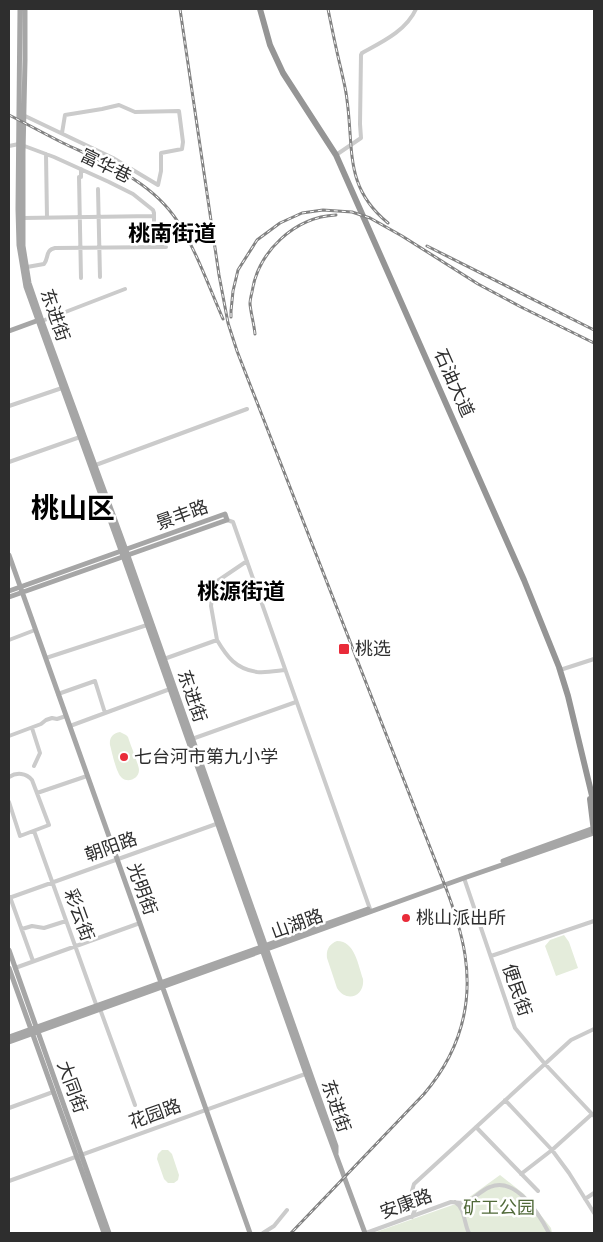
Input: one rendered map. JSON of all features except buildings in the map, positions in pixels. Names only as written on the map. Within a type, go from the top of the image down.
[{"type":"highway","name":"石油大道","points":[[260,9],[270,45],[283,73],[336,155],[521,572],[560,670],[594,804]]},
{"type":"highway","name":"石油大道","points":[[589,783],[594,832]]},
{"type":"main road","name":"东进街","points":[[20,9],[22,116]]},
{"type":"main road","name":"东进街","points":[[24,9],[21,137],[23,246],[29,283],[40,319],[62,388],[93,466]]},
{"type":"main road","name":"东进街","points":[[21,145],[18,209],[19,245],[26,287],[40,319],[164,659],[219,823]]},
{"type":"main road","points":[[9,330],[40,319]]},
{"type":"main road","name":"景丰路","points":[[9,590],[21,589],[228,520]]},
{"type":"main road","name":"东进街","points":[[125,553],[147,625],[308,1073],[332,1147],[336,1153],[350,1197],[365,1233]]},
{"type":"main road","name":"光明街","points":[[9,555],[250,1233]]},
{"type":"main road","name":"景丰路","points":[[9,597],[21,589]]},
{"type":"main road","name":"山湖路","points":[[264,949],[594,828]]},
{"type":"main road","name":"山湖路","points":[[9,1036],[34,1030],[98,1008],[161,984],[594,832]]},
{"type":"main road","name":"大同街","points":[[9,950],[12,968],[79,1156],[104,1233]]},
{"type":"main road","name":"山湖路","points":[[9,1042],[34,1030]]},
{"type":"main road","name":"大同街","points":[[34,1030],[53,1092],[109,1233]]},
{"type":"street","points":[[336,155],[361,138],[360,91],[362,53],[393,35],[407,22],[416,9]]},
{"type":"street","points":[[22,116],[62,133],[112,158],[158,186],[161,171],[161,153],[182,149],[183,142],[179,111],[135,112],[119,105],[65,115],[62,133]]},
{"type":"street","points":[[9,146],[21,145]]},
{"type":"street","name":"富华巷","points":[[21,145],[81,169],[133,194],[153,210],[154,216]]},
{"type":"street","points":[[46,154],[47,218]]},
{"type":"street","points":[[81,169],[81,177],[79,177],[81,278]]},
{"type":"street","points":[[98,189],[100,277]]},
{"type":"street","points":[[23,218],[154,216],[154,247]]},
{"type":"street","points":[[27,267],[44,264],[52,249],[166,247]]},
{"type":"street","points":[[40,319],[124,289]]},
{"type":"street","points":[[9,406],[62,388]]},
{"type":"street","points":[[93,466],[246,409]]},
{"type":"street","points":[[9,462],[80,437]]},
{"type":"street","points":[[228,520],[233,522],[370,909]]},
{"type":"street","points":[[247,562],[216,582],[211,606],[217,640],[229,658],[238,666],[257,672],[285,670]]},
{"type":"street","points":[[46,658],[147,625]]},
{"type":"street","points":[[9,640],[36,630]]},
{"type":"street","points":[[164,659],[217,640]]},
{"type":"street","points":[[560,670],[594,659]]},
{"type":"street","points":[[58,694],[95,681],[105,713]]},
{"type":"street","points":[[70,726],[170,690]]},
{"type":"street","points":[[192,739],[296,702]]},
{"type":"street","points":[[9,736],[42,724],[46,720],[66,716]]},
{"type":"street","points":[[32,728],[40,753],[34,766]]},
{"type":"street","points":[[9,777],[13,774],[30,774],[49,825],[20,836],[9,803]]},
{"type":"street","points":[[37,793],[87,776]]},
{"type":"street","name":"朝阳路","points":[[10,897],[219,823]]},
{"type":"street","name":"彩云街","points":[[34,831],[135,1105]]},
{"type":"street","name":"便民街","points":[[464,878],[515,1028],[545,1064],[593,1115]]},
{"type":"street","points":[[10,897],[33,961]]},
{"type":"street","points":[[22,929],[32,926],[44,928],[66,921]]},
{"type":"street","points":[[491,956],[594,921]]},
{"type":"street","points":[[12,968],[140,923]]},
{"type":"street","points":[[412,1217],[416,1207],[412,1191],[414,1184],[571,1040],[594,1029]]},
{"type":"street","name":"花园路","points":[[9,1181],[308,1073]]},
{"type":"street","points":[[9,1108],[53,1092]]},
{"type":"street","points":[[505,1100],[552,1150],[594,1213]]},
{"type":"street","points":[[521,1174],[593,1115]]},
{"type":"street","points":[[476,1126],[538,1191]]},
{"type":"street","points":[[461,1208],[466,1202],[491,1186],[500,1185],[512,1188],[526,1200],[541,1218],[549,1233]]},
{"type":"street","points":[[585,1199],[594,1193]]},
{"type":"street","name":"安康路","points":[[365,1233],[451,1202],[466,1202]]},
{"type":"street","name":"安康路","points":[[455,1202],[461,1208],[469,1233]]},
{"type":"street","points":[[263,1233],[274,1226],[287,1210]]},
{"type":"green space","name":"七台河市第九小学","points":[[120,732],[128,737],[139,767],[137,776],[130,780],[122,778],[120,775],[110,745],[112,736]]},
{"type":"green space","points":[[564,935],[569,942],[578,968],[556,976],[545,946],[550,940]]},
{"type":"green space","points":[[337,941],[343,942],[352,949],[363,979],[361,990],[354,996],[345,995],[337,988],[327,958],[329,948]]},
{"type":"green space","points":[[162,1150],[168,1150],[172,1154],[179,1175],[178,1180],[174,1183],[168,1183],[164,1179],[157,1159],[158,1154]]},
{"type":"green space","name":"矿工公园","points":[[500,1175],[524,1194],[551,1228],[552,1233],[373,1233],[464,1201]]},
{"type":"railway","points":[[180,9],[219,275],[228,323],[237,351],[456,916],[465,955],[467,974],[465,1011],[460,1029],[446,1063],[436,1079],[424,1094],[291,1233]]},
{"type":"railway","points":[[328,9],[346,92],[354,167],[364,196],[388,223]]},
{"type":"railway","points":[[9,115],[111,166],[155,195],[185,233],[223,319]]},
{"type":"railway","points":[[231,317],[233,291],[238,270],[257,240],[280,223],[302,213],[323,210],[352,212],[370,218],[402,236],[478,284],[594,343]]},
{"type":"railway","points":[[255,334],[250,304],[251,298],[256,277],[270,251],[280,239],[306,222],[336,215]]},
{"type":"railway","points":[[427,246],[594,330]]},
{"type":"place","name":"桃选","points":[[344,649]]},
{"type":"place","name":"七台河市第九小学","points":[[124,757]]},
{"type":"place","name":"桃山派出所","points":[[406,918]]},
{"type":"district","name":"桃南街道","points":[[172,233]]},
{"type":"district","name":"桃山区","points":[[73,508]]},
{"type":"district","name":"桃源街道","points":[[241,591]]}]
